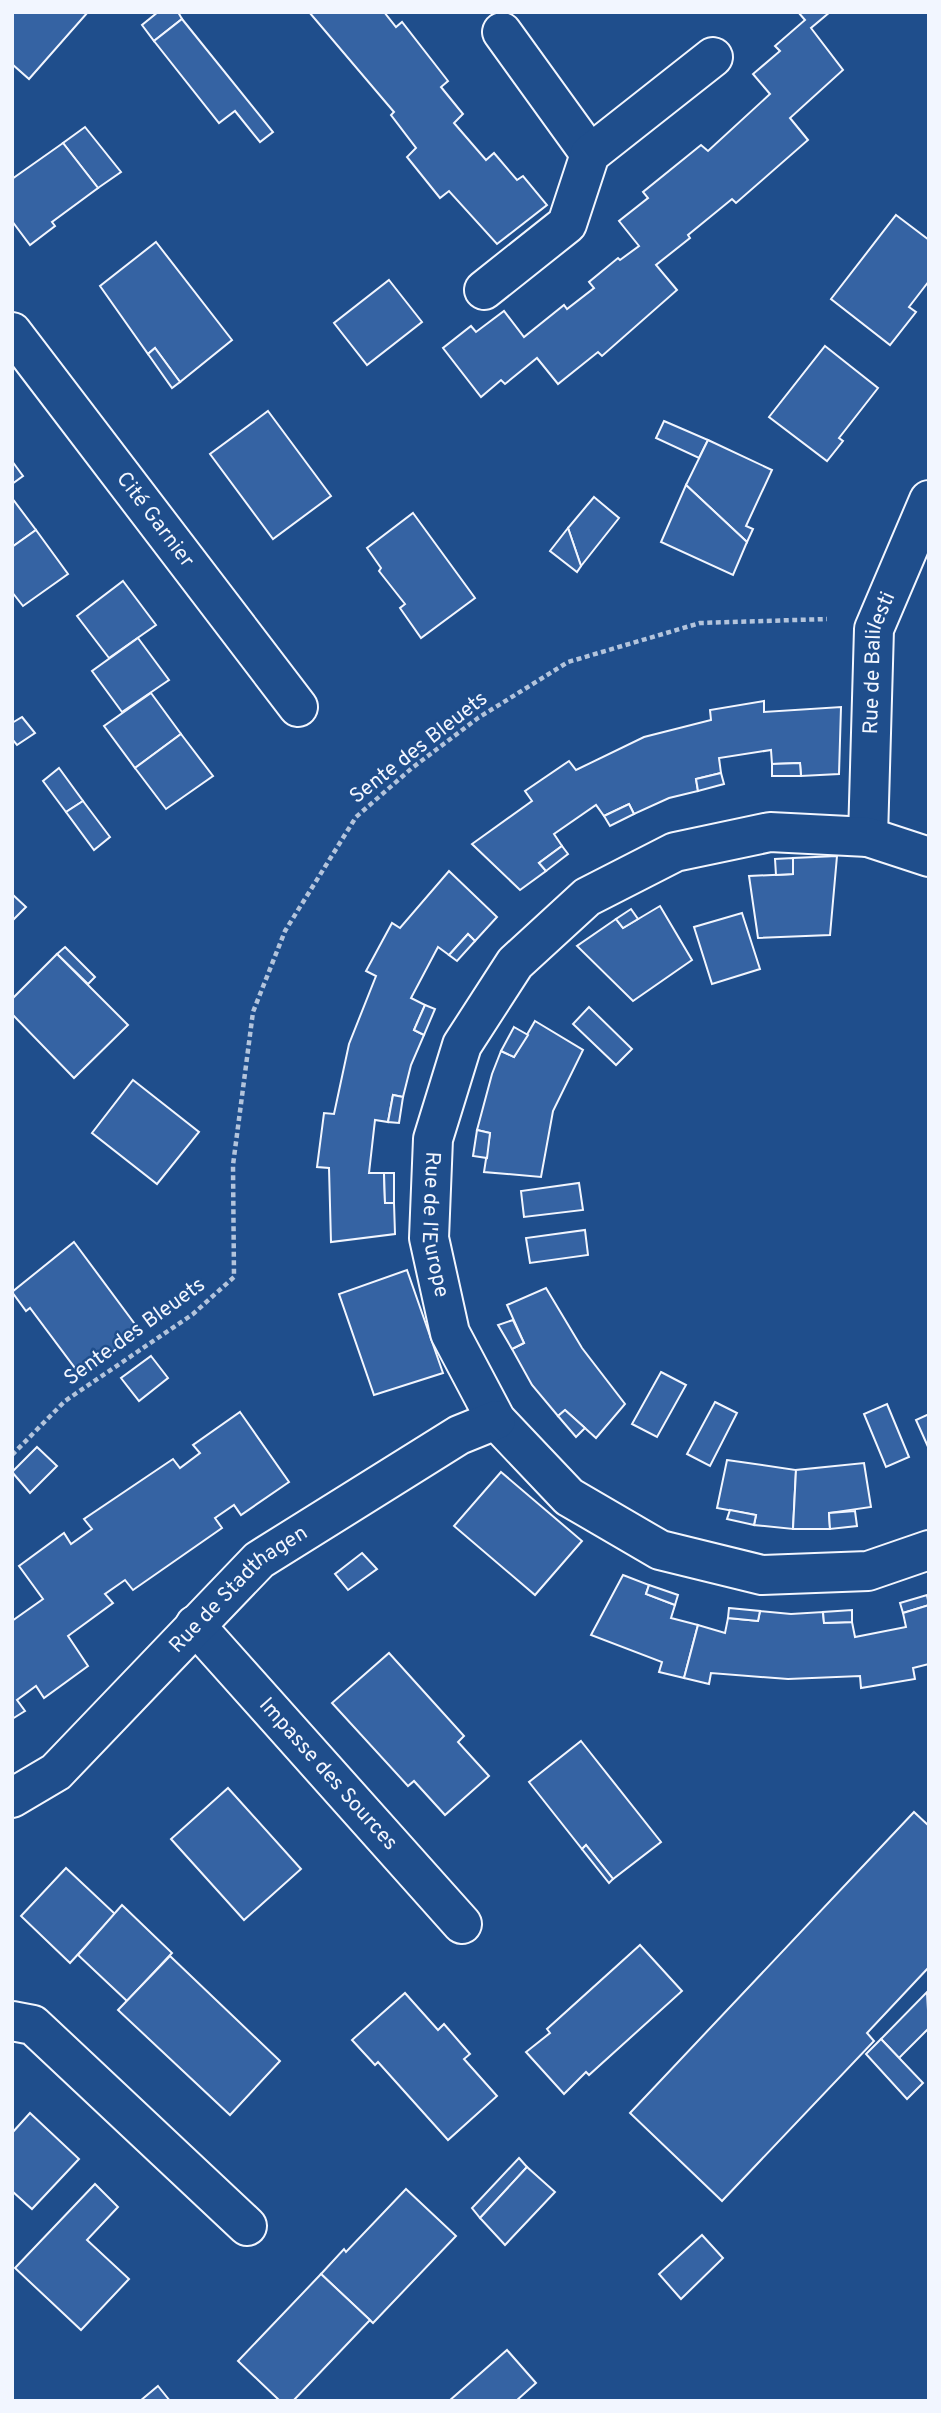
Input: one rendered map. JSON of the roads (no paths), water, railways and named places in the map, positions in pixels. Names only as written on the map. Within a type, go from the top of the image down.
[{"type":"street","points":[[505,19],[590,154]]},
{"type":"street","points":[[484,290],[567,224],[590,154],[713,57]]},
{"type":"street","name":"Cité Garnier","points":[[12,332],[299,707]]},
{"type":"street","name":"Rue de Balilesti","points":[[868,837],[874,629],[929,500]]},
{"type":"street","name":"Rue de l'Europe","points":[[929,857],[868,837],[771,832],[675,852],[587,897],[515,963],[463,1045],[433,1139],[429,1238],[450,1333],[496,1420],[569,1497],[660,1550],[762,1575],[868,1571],[929,1550]]},
{"type":"street","name":"Rue de Stadthagen","points":[[12,1798],[56,1772],[259,1560],[460,1435],[496,1420]]},
{"type":"street","name":"Impasse des Sources","points":[[195,1625],[462,1924]]},
{"type":"street","points":[[12,2021],[33,2025],[247,2226]]}]
